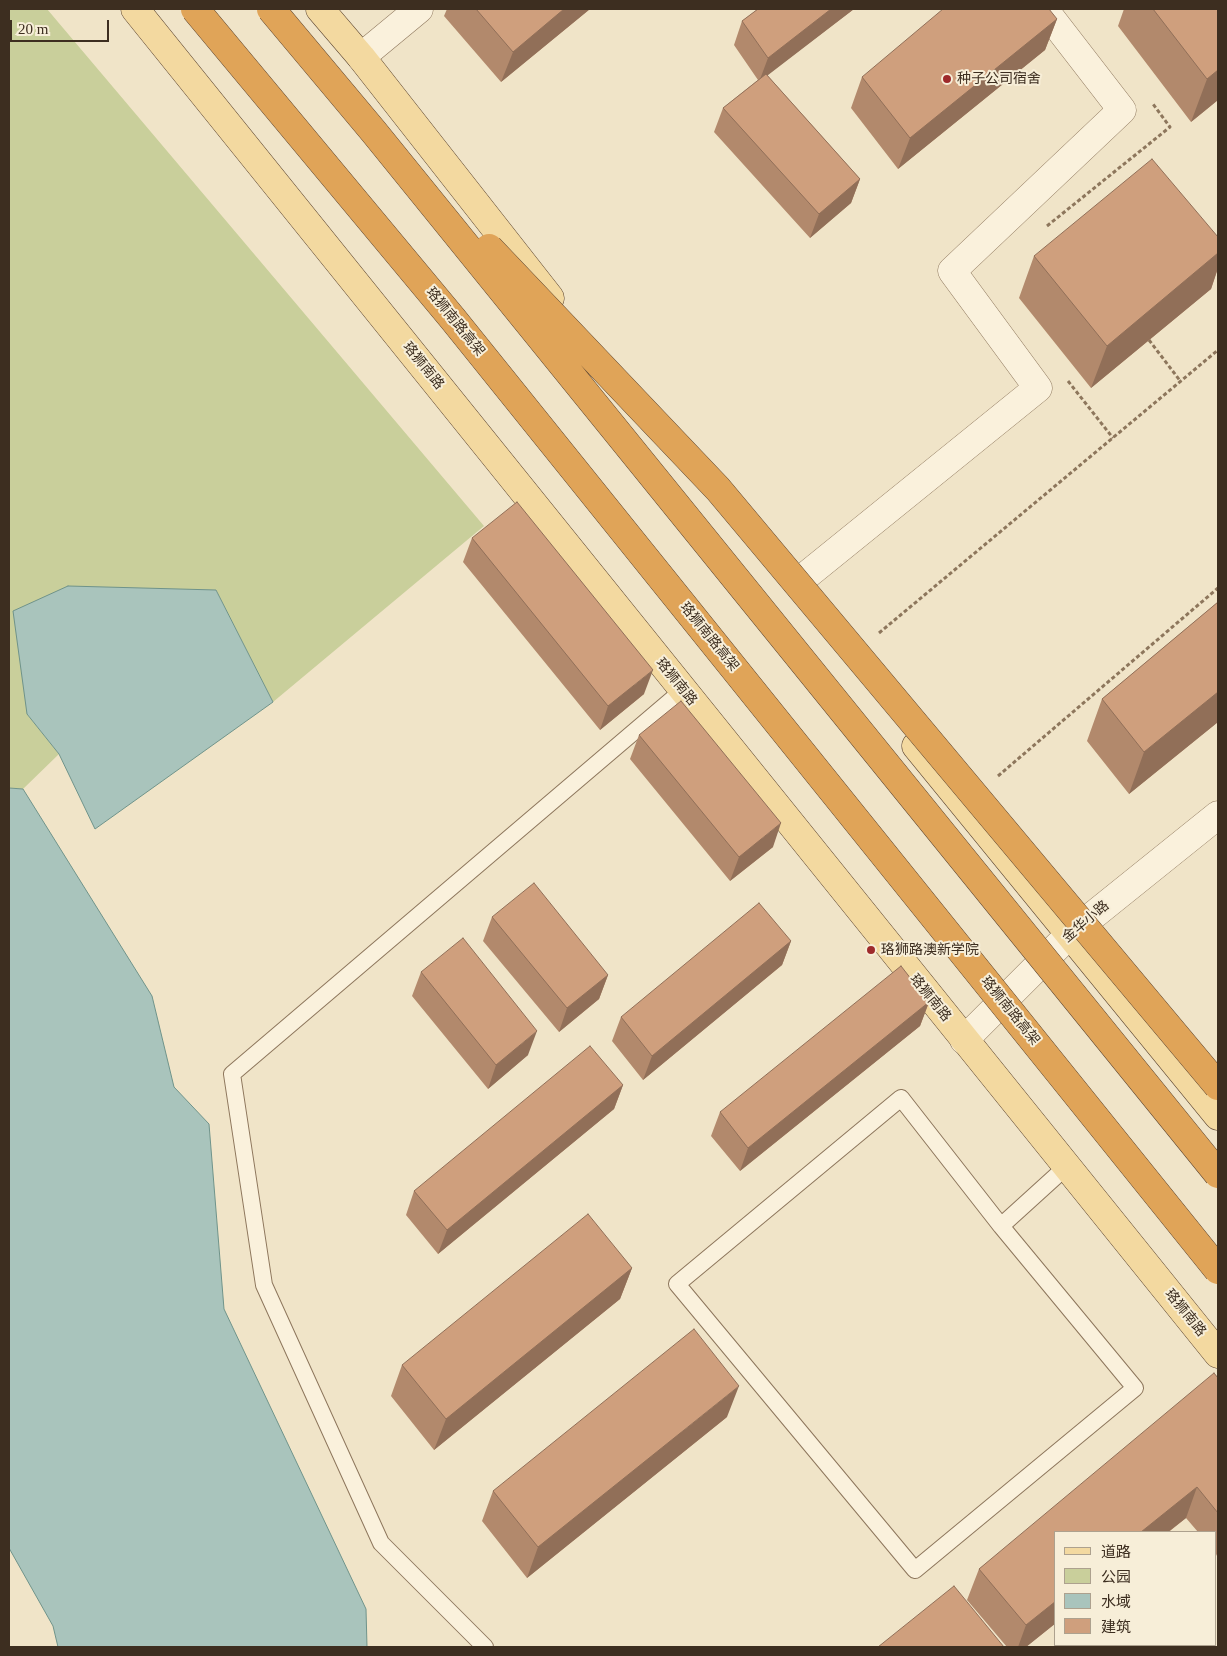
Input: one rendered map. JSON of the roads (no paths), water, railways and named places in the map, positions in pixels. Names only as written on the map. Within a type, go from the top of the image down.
[{"type":"highway","name":"珞狮南路高架","points":[[196,9],[453,319],[1218,1270]]},
{"type":"highway","points":[[271,9],[374,132],[1218,1174]]},
{"type":"highway","points":[[374,132],[510,270],[718,489],[1218,1086]]},
{"type":"main road","name":"珞狮南路","points":[[135,9],[1218,1354]]},
{"type":"main road","points":[[320,9],[361,57],[590,348],[1218,1116]]},
{"type":"street","points":[[361,57],[419,9]]},
{"type":"street","points":[[797,583],[1038,388],[952,271],[1122,110],[1044,9]]},
{"type":"street","name":"金华小路","points":[[964,1040],[1070,934],[1218,815]]},
{"type":"lane","points":[[485,1647],[381,1543],[264,1285],[232,1074],[683,690]]},
{"type":"lane","points":[[901,1098],[1001,1226],[1135,1388],[915,1570],[677,1284],[901,1098]]},
{"type":"lane","points":[[1001,1226],[1066,1167]]},
{"type":"water","points":[[68,586],[216,590],[273,702],[95,829],[59,754],[27,714],[13,611]]},
{"type":"water","points":[[9,788],[23,789],[152,996],[174,1087],[209,1124],[224,1309],[366,1609],[367,1647],[58,1647],[53,1626],[9,1548]]},
{"type":"place","name":"种子公司宿舍","points":[[947,79]]},
{"type":"place","name":"珞狮路澳新学院","points":[[871,950]]}]
